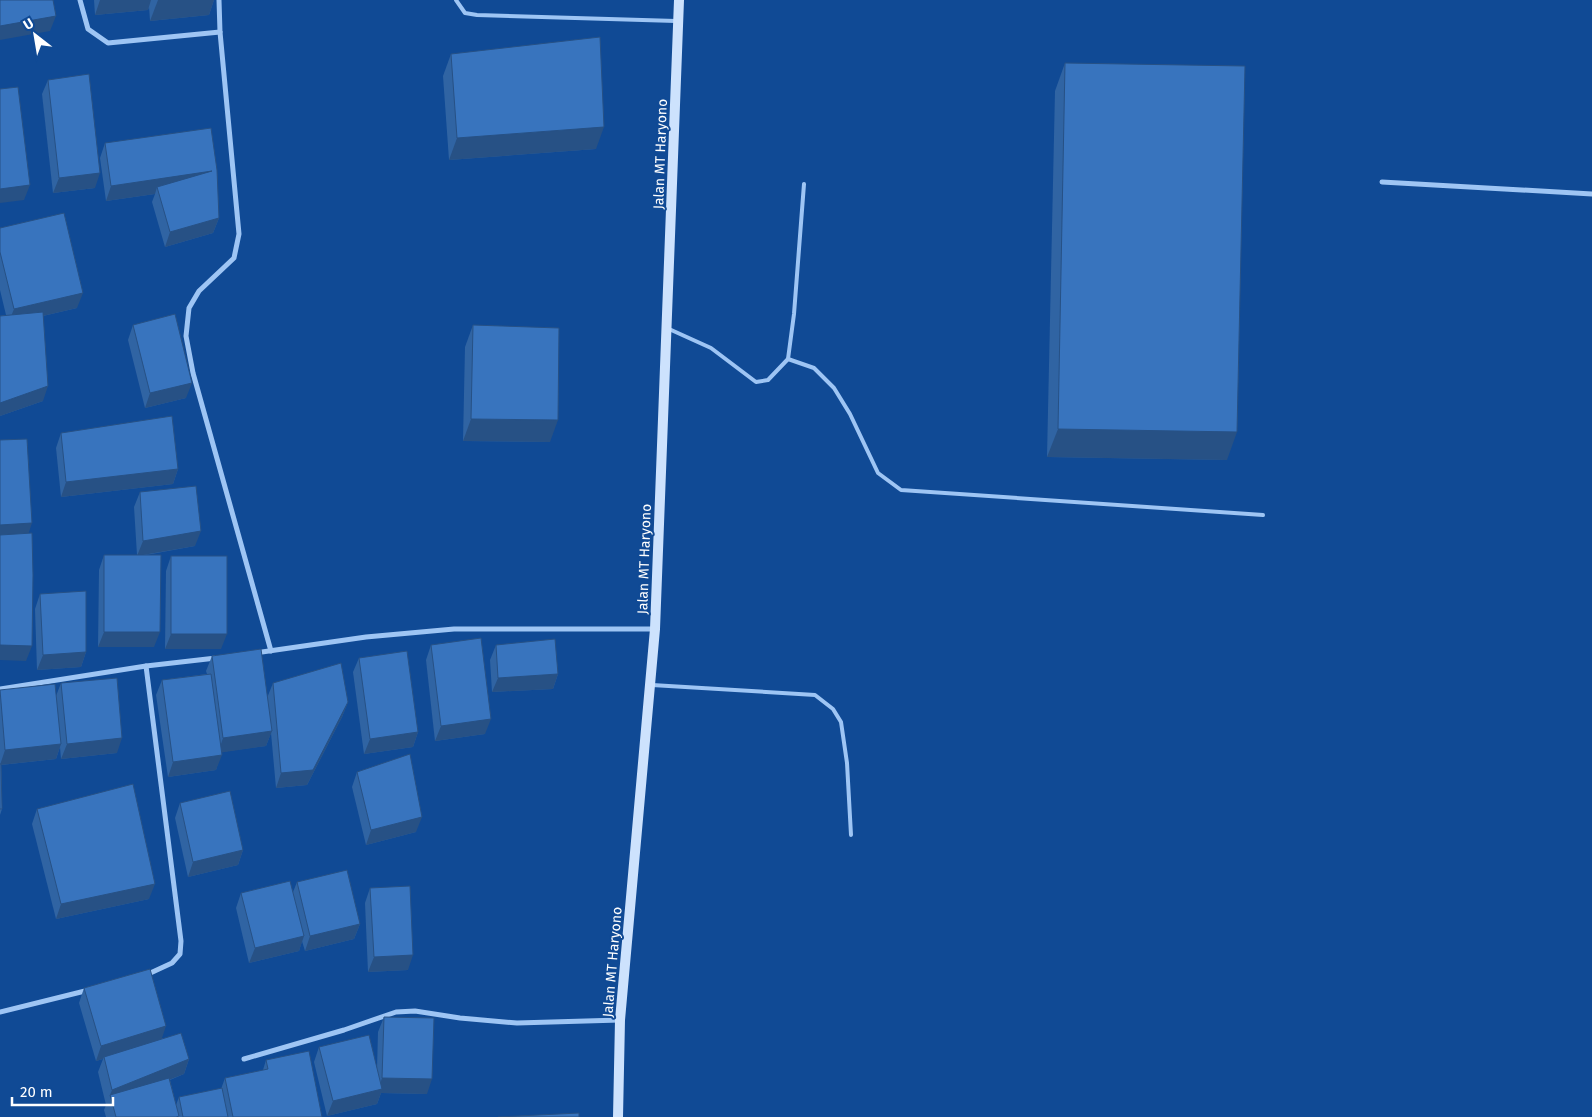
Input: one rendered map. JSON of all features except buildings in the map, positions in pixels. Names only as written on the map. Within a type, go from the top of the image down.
[{"type":"main road","name":"Jalan MT Haryono","points":[[618,1117],[620,1020],[655,629],[679,0]]},
{"type":"street","points":[[80,0],[88,29],[108,43],[220,32]]},
{"type":"street","points":[[219,0],[220,32],[239,234],[234,258],[199,291],[189,308],[186,336],[193,373],[271,651]]},
{"type":"street","points":[[1382,182],[1592,194]]},
{"type":"street","points":[[252,653],[366,637],[454,629],[655,629]]},
{"type":"street","points":[[0,689],[146,666],[223,657]]},
{"type":"street","points":[[140,977],[163,969],[172,963],[180,954],[181,942],[146,666]]},
{"type":"street","points":[[0,1012],[93,989]]},
{"type":"street","points":[[244,1059],[344,1030],[396,1012],[415,1011],[460,1018],[517,1023],[620,1020]]},
{"type":"lane","points":[[456,0],[464,13],[477,15],[678,21]]},
{"type":"lane","points":[[667,328],[711,348],[756,382],[768,380],[788,359],[794,314],[804,184]]},
{"type":"lane","points":[[788,359],[814,368],[834,388],[850,414],[878,472],[901,490],[1263,515]]},
{"type":"lane","points":[[651,685],[815,695],[833,709],[841,722],[847,762],[851,835]]}]
